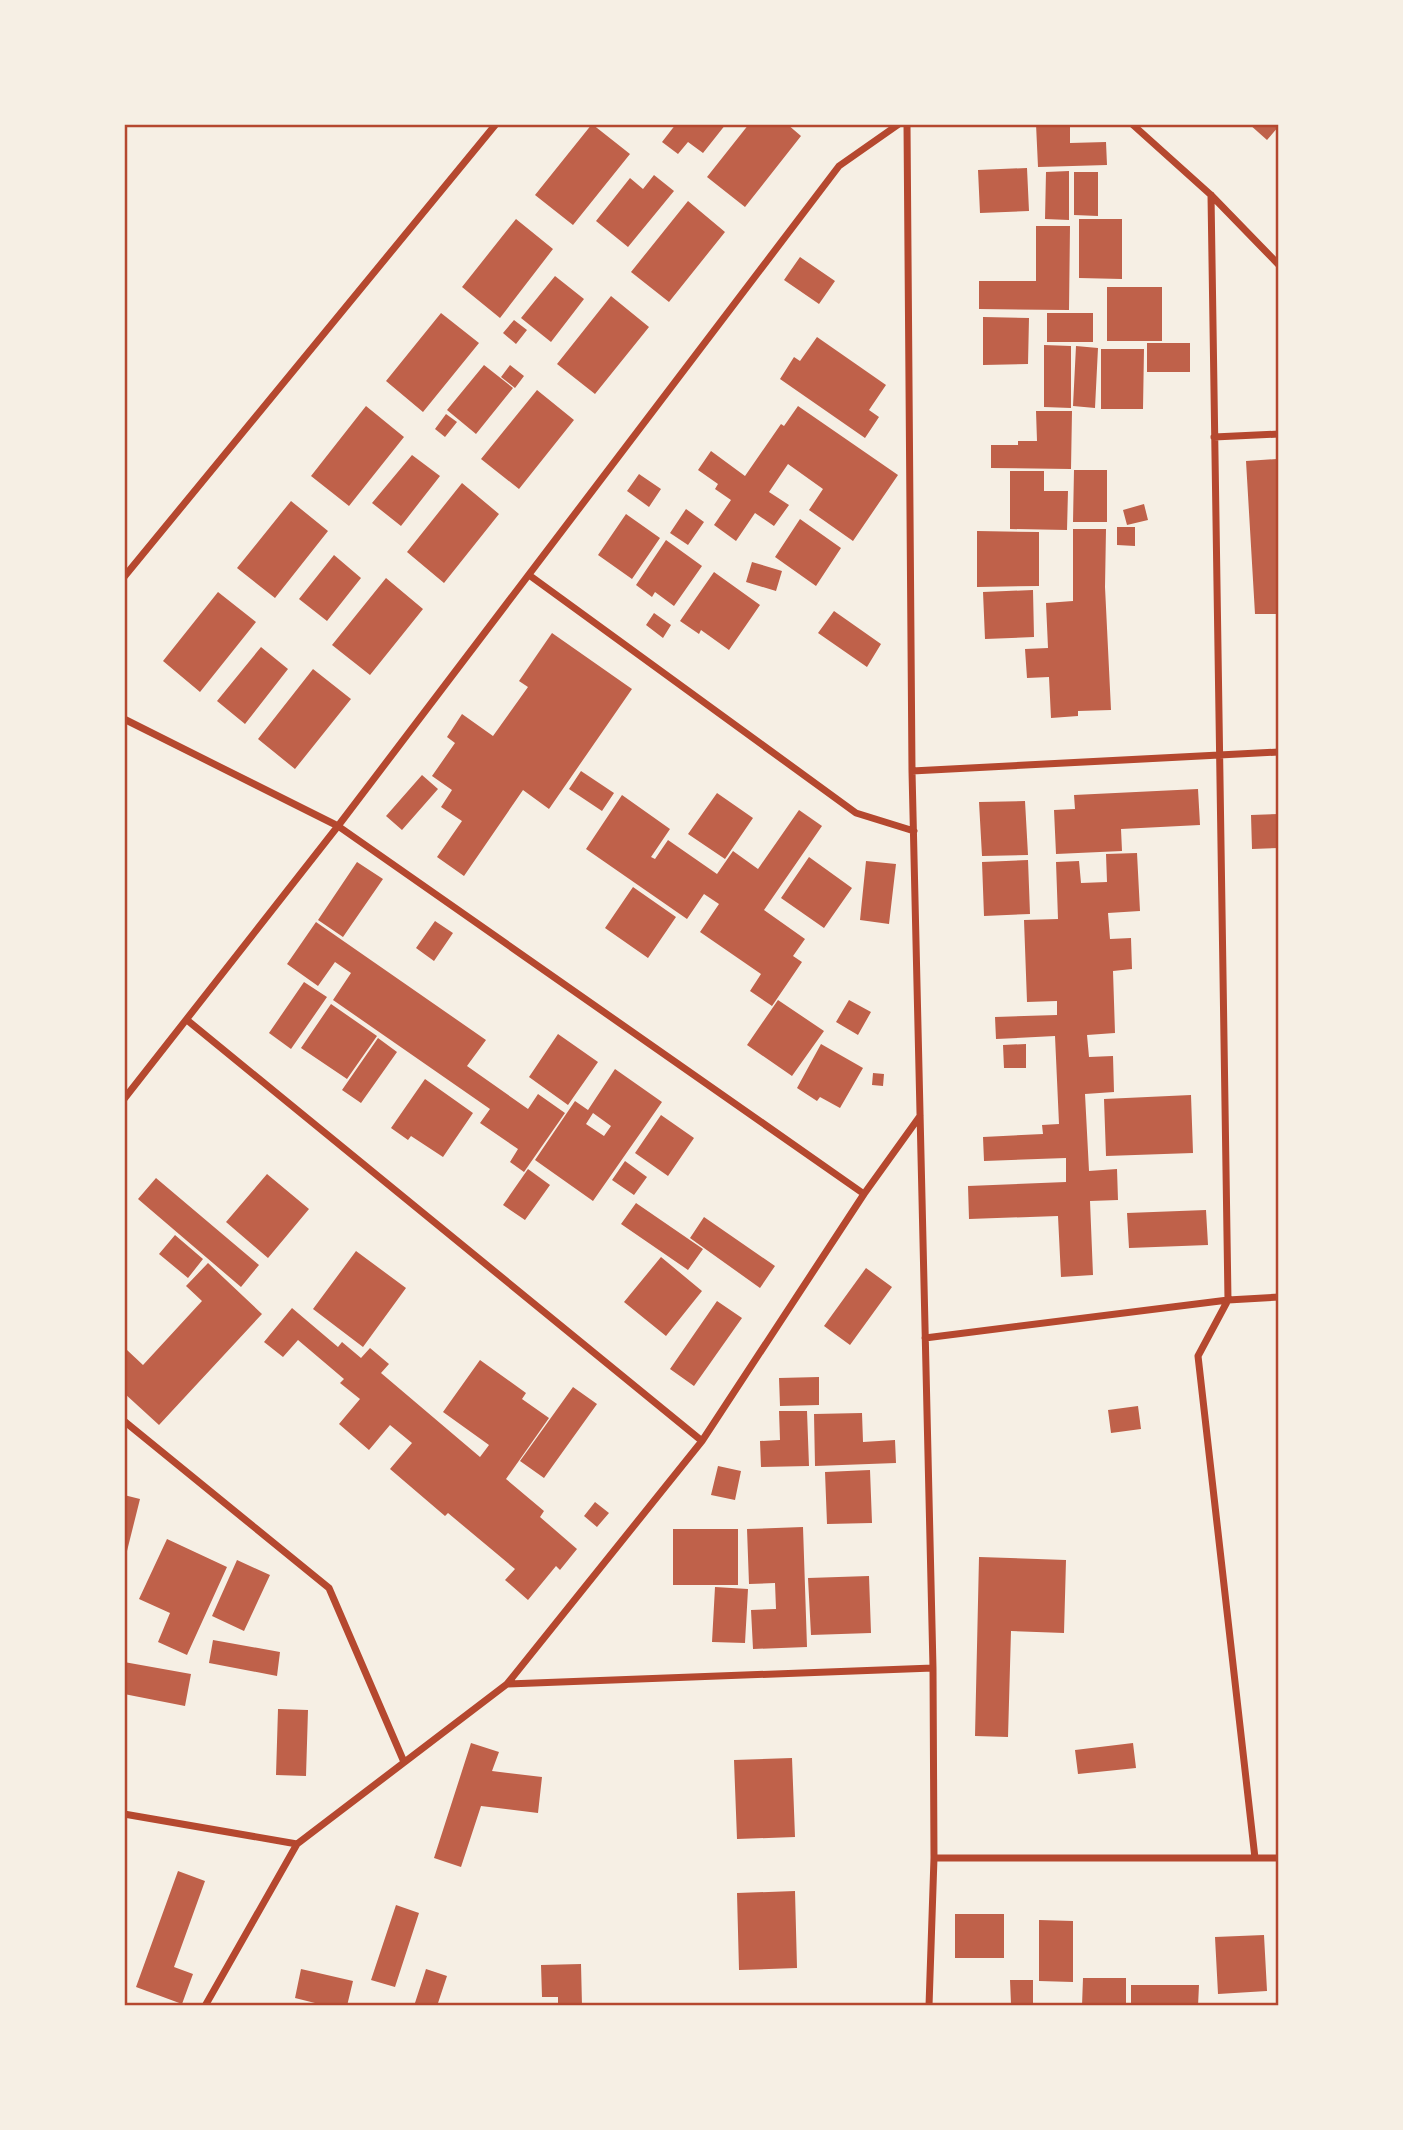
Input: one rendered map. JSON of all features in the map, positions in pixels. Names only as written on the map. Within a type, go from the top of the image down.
[{"type":"street","points":[[124,577],[496,124]]},
{"type":"street","points":[[124,1099],[338,827],[839,166],[899,124]]},
{"type":"street","points":[[906,124],[912,771],[933,1668],[934,1858],[929,2006]]},
{"type":"street","points":[[1132,124],[1210,194],[1279,265]]},
{"type":"street","points":[[1210,194],[1228,1300],[1198,1356],[1255,1858]]},
{"type":"street","points":[[1214,437],[1279,434]]},
{"type":"street","points":[[528,575],[856,813],[914,831]]},
{"type":"street","points":[[124,719],[338,827],[864,1195]]},
{"type":"street","points":[[912,771],[1279,752]]},
{"type":"street","points":[[187,1020],[702,1441]]},
{"type":"street","points":[[205,2006],[296,1844],[507,1684],[702,1441],[920,1115]]},
{"type":"street","points":[[925,1338],[1228,1300],[1279,1297]]},
{"type":"street","points":[[124,1421],[329,1588],[404,1762]]},
{"type":"street","points":[[507,1684],[933,1668]]},
{"type":"street","points":[[124,1814],[296,1844]]},
{"type":"street","points":[[934,1858],[1279,1858]]},
{"type":"building","points":[[592,124],[630,154],[573,225],[535,195]]},
{"type":"building","points":[[676,124],[726,124],[703,153],[688,142],[678,154],[662,142]]},
{"type":"building","points":[[749,124],[787,124],[801,136],[745,207],[707,177]]},
{"type":"building","points":[[1036,124],[1070,124],[1070,143],[1106,142],[1107,165],[1038,167]]},
{"type":"building","points":[[1249,124],[1279,124],[1279,126],[1267,140]]},
{"type":"building","points":[[1027,168],[1029,211],[980,213],[978,170]]},
{"type":"building","points":[[1069,171],[1069,220],[1045,219],[1046,172]]},
{"type":"building","points":[[1074,172],[1098,172],[1098,216],[1074,215]]},
{"type":"building","points":[[654,175],[674,191],[628,247],[596,221],[630,178],[643,189]]},
{"type":"building","points":[[688,201],[725,232],[669,302],[631,272]]},
{"type":"building","points":[[516,219],[553,249],[500,318],[462,287]]},
{"type":"building","points":[[1079,219],[1122,219],[1122,279],[1079,278]]},
{"type":"building","points":[[1036,226],[1070,226],[1069,310],[979,309],[979,281],[1036,281]]},
{"type":"building","points":[[800,257],[835,281],[819,304],[784,280]]},
{"type":"building","points":[[555,276],[584,299],[551,342],[521,318]]},
{"type":"building","points":[[1107,287],[1162,287],[1162,341],[1107,341]]},
{"type":"building","points":[[611,296],[649,327],[595,394],[557,364]]},
{"type":"building","points":[[441,313],[479,343],[423,412],[386,381]]},
{"type":"building","points":[[1047,313],[1093,313],[1093,342],[1047,342]]},
{"type":"building","points":[[983,317],[1029,318],[1028,364],[983,365]]},
{"type":"building","points":[[514,320],[527,330],[516,344],[503,333]]},
{"type":"building","points":[[817,337],[886,385],[869,410],[879,417],[865,438],[780,379],[794,357],[800,361]]},
{"type":"building","points":[[1147,343],[1190,343],[1190,372],[1147,372]]},
{"type":"building","points":[[1044,345],[1071,346],[1071,408],[1044,407]]},
{"type":"building","points":[[1076,346],[1098,348],[1095,408],[1073,406]]},
{"type":"building","points":[[1101,349],[1144,349],[1143,409],[1101,409]]},
{"type":"building","points":[[484,365],[513,388],[476,434],[447,410]]},
{"type":"building","points":[[510,365],[524,376],[515,388],[501,377]]},
{"type":"building","points":[[537,390],[574,420],[519,489],[481,459]]},
{"type":"building","points":[[366,406],[404,437],[349,506],[311,476]]},
{"type":"building","points":[[798,406],[898,475],[853,541],[809,510],[823,489],[788,464],[769,492],[789,505],[774,526],[755,513],[736,541],[714,525],[731,500],[715,489],[718,484],[698,470],[711,451],[745,476],[781,424],[784,426]]},
{"type":"building","points":[[1036,411],[1072,411],[1071,469],[991,468],[991,445],[1018,445],[1018,441],[1037,441]]},
{"type":"building","points":[[446,414],[457,422],[445,437],[435,429]]},
{"type":"building","points":[[412,455],[440,476],[401,526],[372,503]]},
{"type":"building","points":[[1277,459],[1279,614],[1255,614],[1246,461]]},
{"type":"building","points":[[1074,470],[1107,470],[1107,522],[1073,522]]},
{"type":"building","points":[[1010,471],[1044,471],[1044,491],[1068,491],[1067,530],[1010,529]]},
{"type":"building","points":[[639,474],[661,489],[649,507],[627,491]]},
{"type":"building","points":[[462,483],[499,514],[444,583],[407,552]]},
{"type":"building","points":[[291,501],[328,531],[275,598],[237,568]]},
{"type":"building","points":[[1144,504],[1148,520],[1127,525],[1123,510]]},
{"type":"building","points":[[686,509],[704,522],[688,545],[670,533]]},
{"type":"building","points":[[626,514],[660,538],[632,579],[598,555]]},
{"type":"building","points":[[800,519],[841,548],[816,586],[775,557]]},
{"type":"building","points":[[1117,527],[1135,527],[1135,546],[1117,545]]},
{"type":"building","points":[[1073,529],[1106,529],[1105,587],[1111,710],[1078,711],[1078,716],[1051,718],[1049,677],[1027,678],[1025,649],[1048,648],[1046,603],[1073,601]]},
{"type":"building","points":[[977,531],[1039,532],[1039,586],[977,587]]},
{"type":"building","points":[[666,540],[702,566],[674,606],[655,592],[652,597],[636,585]]},
{"type":"building","points":[[334,555],[361,578],[327,621],[299,599]]},
{"type":"building","points":[[752,562],[782,571],[776,591],[746,582]]},
{"type":"building","points":[[714,572],[760,605],[729,650],[701,630],[699,634],[680,621]]},
{"type":"building","points":[[386,578],[423,609],[370,675],[332,645]]},
{"type":"building","points":[[1033,590],[1034,637],[985,639],[983,592]]},
{"type":"building","points":[[218,592],[256,622],[200,692],[163,661]]},
{"type":"building","points":[[834,611],[881,644],[867,667],[818,633]]},
{"type":"building","points":[[654,613],[671,625],[663,638],[646,625]]},
{"type":"building","points":[[552,633],[632,689],[549,809],[523,790],[464,876],[437,857],[462,821],[441,807],[452,790],[432,776],[455,743],[447,737],[462,714],[493,736],[528,687],[519,681]]},
{"type":"building","points":[[261,647],[288,669],[245,724],[217,701]]},
{"type":"building","points":[[313,669],[351,699],[295,769],[258,739]]},
{"type":"building","points":[[581,771],[614,793],[602,811],[569,789]]},
{"type":"building","points":[[422,775],[438,789],[402,830],[386,816]]},
{"type":"building","points":[[1198,789],[1200,825],[1121,829],[1122,851],[1056,854],[1054,810],[1075,809],[1074,795]]},
{"type":"building","points":[[717,793],[753,818],[725,859],[688,834]]},
{"type":"building","points":[[622,795],[670,829],[651,857],[655,859],[668,840],[717,874],[733,851],[758,869],[799,810],[822,826],[764,910],[805,939],[793,956],[802,962],[772,1006],[750,991],[761,974],[700,932],[719,904],[704,894],[687,919],[586,849]]},
{"type":"building","points":[[1025,801],[1028,855],[982,856],[979,802]]},
{"type":"building","points":[[1279,814],[1279,848],[1252,849],[1251,815]]},
{"type":"building","points":[[1137,853],[1140,911],[1108,913],[1110,939],[1131,938],[1132,969],[1113,971],[1115,1033],[1087,1035],[1089,1057],[1113,1056],[1114,1092],[1085,1094],[1089,1171],[1117,1169],[1118,1200],[1090,1201],[1093,1275],[1061,1277],[1058,1216],[969,1219],[968,1186],[1066,1182],[1066,1158],[984,1161],[983,1137],[1043,1134],[1042,1125],[1059,1124],[1055,1036],[996,1039],[995,1017],[1057,1015],[1057,1001],[1027,1002],[1024,920],[1058,919],[1056,862],[1079,861],[1081,883],[1107,882],[1106,854]]},
{"type":"building","points":[[809,857],[852,888],[824,928],[781,898]]},
{"type":"building","points":[[1028,860],[1030,914],[984,916],[982,862]]},
{"type":"building","points":[[866,861],[896,864],[889,924],[860,920]]},
{"type":"building","points":[[357,862],[383,879],[343,937],[318,920]]},
{"type":"building","points":[[633,887],[676,917],[648,958],[605,928]]},
{"type":"building","points":[[435,921],[453,933],[434,961],[416,948]]},
{"type":"building","points":[[316,922],[486,1040],[467,1066],[528,1109],[538,1094],[565,1113],[524,1172],[510,1162],[518,1149],[480,1123],[490,1109],[333,1000],[351,973],[335,962],[318,986],[287,964]]},
{"type":"building","points":[[304,982],[327,997],[291,1049],[269,1033]]},
{"type":"building","points":[[778,1000],[824,1031],[792,1076],[747,1045]]},
{"type":"building","points":[[849,1000],[871,1012],[858,1035],[836,1022]]},
{"type":"building","points":[[331,1004],[377,1036],[347,1079],[301,1048]]},
{"type":"building","points":[[558,1034],[598,1062],[568,1105],[529,1077]]},
{"type":"building","points":[[378,1038],[397,1052],[361,1103],[342,1090]]},
{"type":"building","points":[[821,1044],[863,1068],[840,1108],[820,1097],[817,1101],[797,1088]]},
{"type":"building","points":[[1026,1044],[1026,1068],[1004,1068],[1003,1045]]},
{"type":"building","points":[[615,1069],[662,1102],[593,1201],[535,1160],[575,1101],[588,1110]],"holes":[[[593,1113],[611,1126],[604,1136],[586,1124]]]},
{"type":"building","points":[[873,1073],[884,1074],[883,1086],[872,1085]]},
{"type":"building","points":[[425,1079],[473,1113],[443,1157],[411,1136],[408,1140],[391,1128]]},
{"type":"building","points":[[1191,1095],[1193,1153],[1106,1156],[1104,1099]]},
{"type":"building","points":[[661,1115],[694,1138],[668,1176],[635,1153]]},
{"type":"building","points":[[625,1161],[647,1177],[634,1195],[612,1180]]},
{"type":"building","points":[[528,1169],[550,1185],[525,1220],[503,1205]]},
{"type":"building","points":[[267,1174],[309,1209],[268,1258],[226,1222]]},
{"type":"building","points":[[156,1178],[259,1265],[241,1287],[138,1199]]},
{"type":"building","points":[[636,1203],[703,1249],[688,1270],[621,1224]]},
{"type":"building","points":[[1206,1210],[1208,1245],[1129,1248],[1127,1213]]},
{"type":"building","points":[[704,1217],[775,1266],[760,1288],[690,1238]]},
{"type":"building","points":[[175,1235],[203,1259],[188,1278],[159,1254]]},
{"type":"building","points":[[356,1251],[406,1288],[363,1347],[313,1309]]},
{"type":"building","points":[[661,1257],[702,1291],[666,1336],[624,1302]]},
{"type":"building","points":[[208,1263],[262,1314],[159,1425],[124,1393],[124,1353],[127,1350],[143,1365],[202,1301],[186,1286]]},
{"type":"building","points":[[866,1268],[892,1287],[850,1345],[824,1326]]},
{"type":"building","points":[[717,1301],[742,1318],[694,1386],[670,1369]]},
{"type":"building","points":[[292,1308],[338,1347],[342,1342],[361,1358],[370,1348],[389,1364],[381,1373],[480,1457],[489,1445],[443,1412],[480,1360],[526,1393],[522,1399],[549,1418],[506,1479],[544,1511],[540,1517],[577,1549],[560,1570],[556,1566],[528,1600],[505,1580],[515,1569],[448,1513],[445,1516],[390,1469],[412,1443],[390,1425],[369,1450],[339,1424],[360,1399],[340,1383],[344,1379],[298,1340],[283,1357],[264,1342]]},
{"type":"building","points":[[819,1377],[819,1405],[780,1406],[779,1378]]},
{"type":"building","points":[[573,1387],[597,1404],[544,1478],[520,1461]]},
{"type":"building","points":[[1138,1406],[1141,1429],[1111,1433],[1108,1410]]},
{"type":"building","points":[[779,1411],[807,1411],[809,1466],[761,1467],[760,1441],[780,1440]]},
{"type":"building","points":[[862,1413],[863,1442],[895,1440],[896,1463],[815,1466],[814,1414]]},
{"type":"building","points":[[718,1466],[741,1471],[735,1500],[711,1495]]},
{"type":"building","points":[[870,1470],[872,1523],[827,1524],[825,1472]]},
{"type":"building","points":[[124,1495],[140,1499],[125,1559],[124,1559]]},
{"type":"building","points":[[595,1502],[609,1513],[597,1527],[584,1516]]},
{"type":"building","points":[[803,1527],[807,1647],[753,1649],[751,1610],[776,1609],[775,1583],[749,1584],[747,1529]]},
{"type":"building","points":[[673,1529],[738,1529],[738,1585],[673,1585]]},
{"type":"building","points":[[167,1539],[227,1567],[187,1655],[158,1642],[170,1613],[139,1599]]},
{"type":"building","points":[[979,1557],[1066,1560],[1064,1633],[1011,1631],[1008,1737],[975,1736]]},
{"type":"building","points":[[237,1560],[270,1575],[244,1631],[212,1616]]},
{"type":"building","points":[[869,1576],[871,1633],[811,1635],[808,1578]]},
{"type":"building","points":[[715,1587],[748,1589],[745,1643],[712,1642]]},
{"type":"building","points":[[213,1640],[280,1652],[277,1676],[209,1663]]},
{"type":"building","points":[[124,1662],[191,1674],[185,1706],[124,1694]]},
{"type":"building","points":[[278,1709],[308,1710],[306,1776],[276,1775]]},
{"type":"building","points":[[471,1743],[499,1752],[492,1771],[542,1777],[538,1813],[481,1806],[461,1867],[434,1858]]},
{"type":"building","points":[[1133,1743],[1136,1768],[1078,1774],[1075,1750]]},
{"type":"building","points":[[792,1758],[795,1837],[737,1839],[734,1760]]},
{"type":"building","points":[[178,1871],[205,1881],[174,1967],[193,1974],[182,2004],[136,1987]]},
{"type":"building","points":[[795,1891],[797,1968],[739,1970],[737,1893]]},
{"type":"building","points":[[396,1905],[419,1913],[395,1987],[371,1980]]},
{"type":"building","points":[[955,1914],[1004,1914],[1004,1958],[955,1958]]},
{"type":"building","points":[[1039,1920],[1073,1921],[1073,1982],[1039,1981]]},
{"type":"building","points":[[1264,1935],[1267,1991],[1218,1994],[1215,1937]]},
{"type":"building","points":[[581,1964],[582,2006],[558,2006],[558,1997],[542,1997],[541,1965]]},
{"type":"building","points":[[301,1969],[353,1981],[347,2006],[327,2006],[295,1998]]},
{"type":"building","points":[[426,1969],[447,1976],[437,2006],[414,2006]]},
{"type":"building","points":[[1083,1978],[1126,1978],[1126,2006],[1082,2006]]},
{"type":"building","points":[[1010,1980],[1033,1980],[1033,2004],[1011,2004]]},
{"type":"building","points":[[1131,1985],[1199,1985],[1198,2006],[1131,2006]]}]
